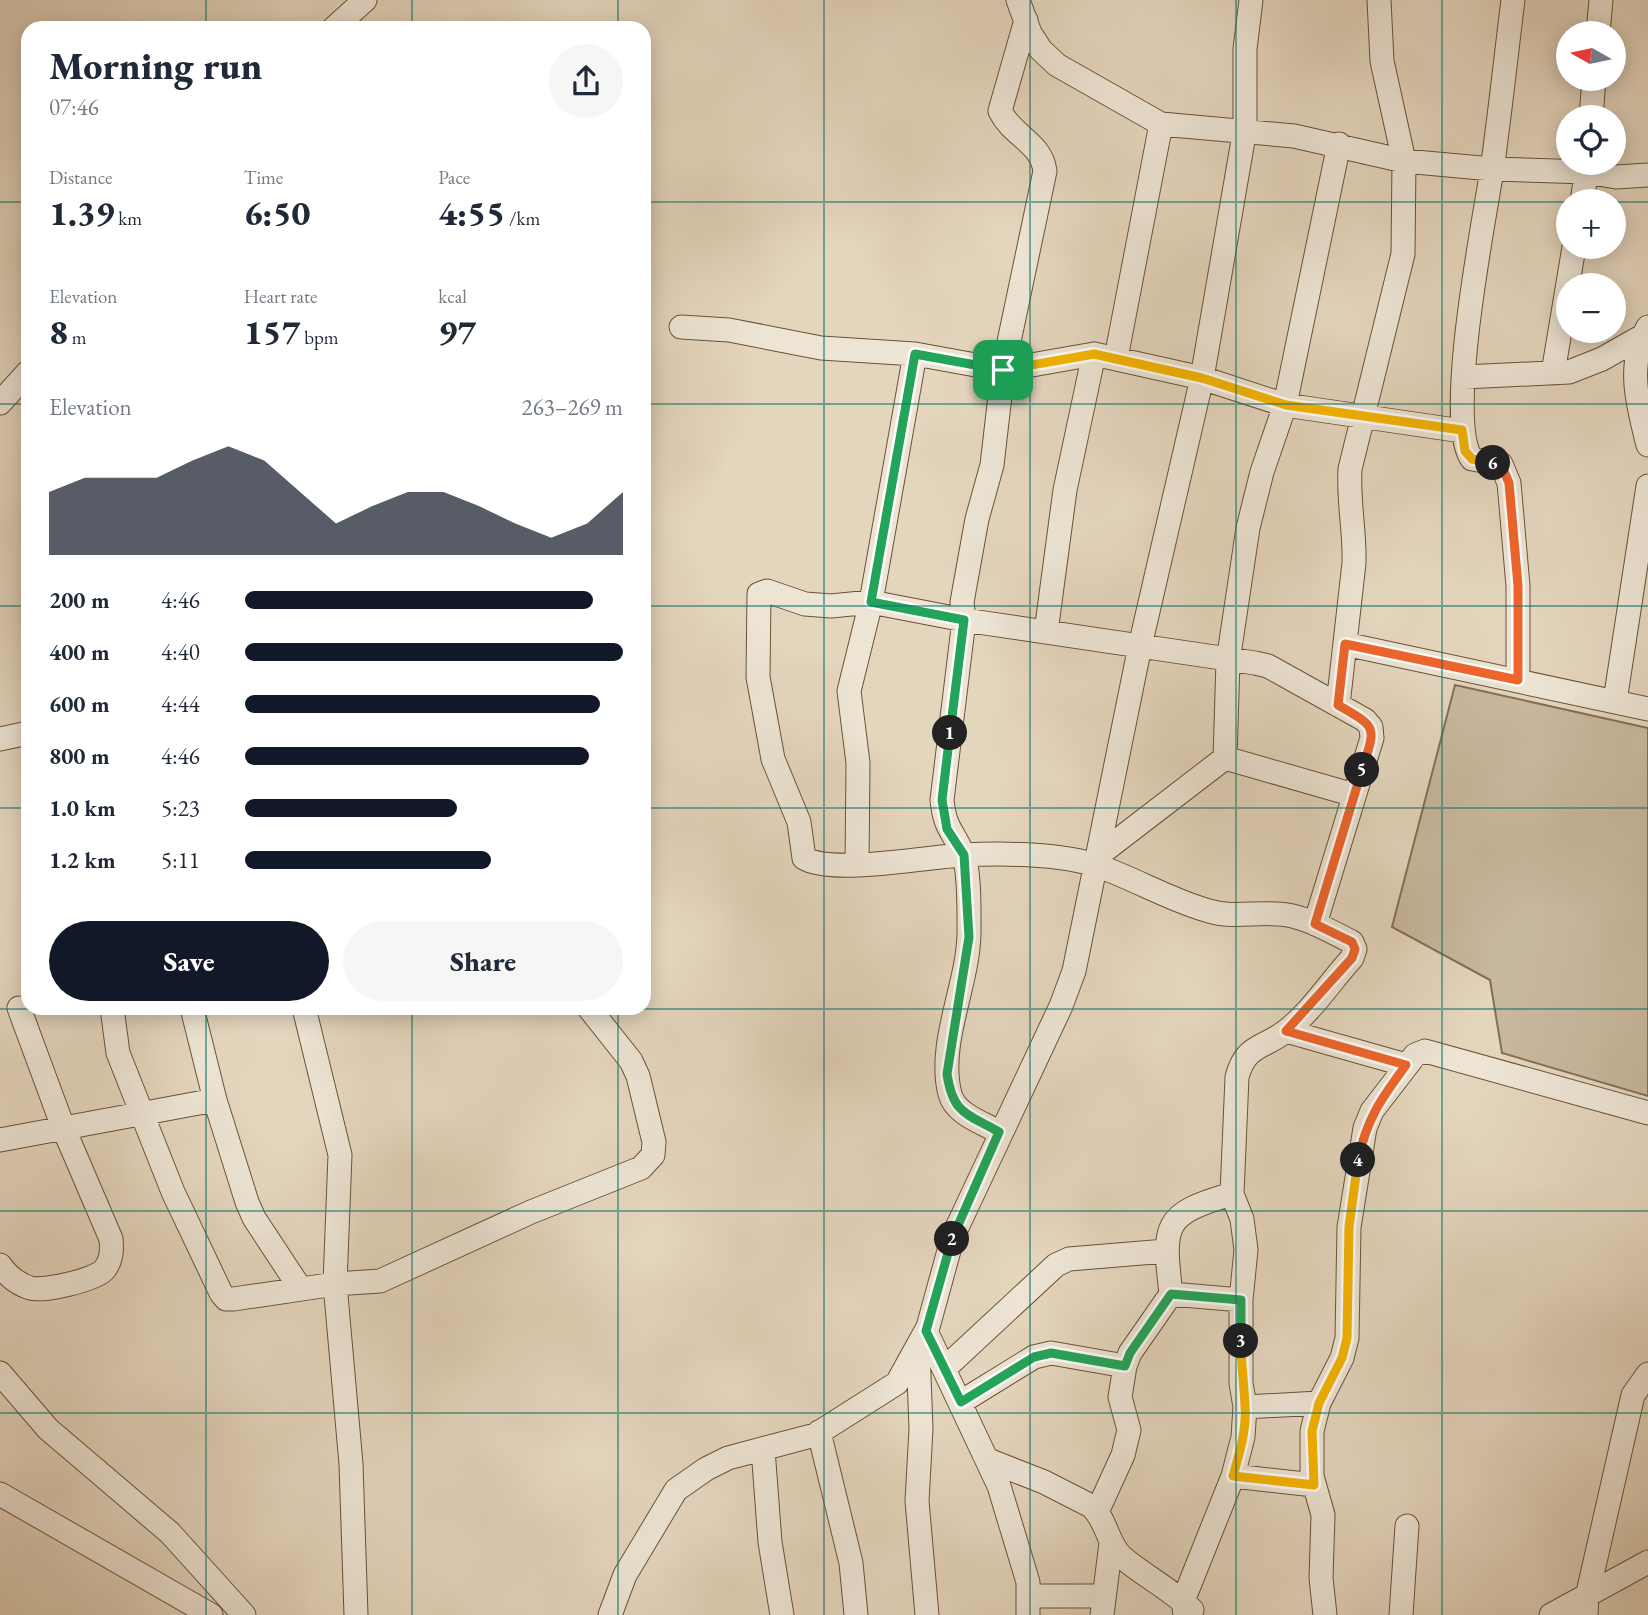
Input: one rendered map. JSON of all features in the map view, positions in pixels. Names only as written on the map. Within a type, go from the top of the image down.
[{"type":"street","points":[[342,21],[365,0]]},
{"type":"street","points":[[610,1615],[625,1575],[676,1490],[728,1458],[820,1432],[897,1383],[922,1340],[953,1236],[1074,971],[1140,646],[1202,378],[1245,129],[1245,59],[1251,0]]},
{"type":"street","points":[[1338,705],[1355,551],[1349,490],[1362,418],[1403,254],[1404,161],[1382,61],[1379,0]]},
{"type":"street","points":[[1513,0],[1492,169],[1465,335],[1462,430],[1465,451],[1472,459],[1501,464],[1509,483],[1518,586],[1518,680]]},
{"type":"street","points":[[1599,21],[1601,0]]},
{"type":"street","points":[[1022,10],[1041,50],[1056,65],[1161,124],[1245,129],[1339,144],[1404,161],[1492,169],[1556,168]]},
{"type":"street","points":[[999,1132],[957,1108],[950,1096],[947,1074],[969,937],[964,855],[947,829],[942,800],[964,620],[962,603],[977,519],[991,473],[1003,370],[1045,171],[1042,156],[1005,121],[1000,111],[1022,10]]},
{"type":"street","points":[[1046,632],[1065,490],[1105,356],[1161,124]]},
{"type":"street","points":[[1095,861],[1225,758],[1228,661],[1253,503],[1286,405],[1339,144]]},
{"type":"street","points":[[1610,175],[1648,175]]},
{"type":"street","points":[[1553,373],[1572,259]]},
{"type":"street","points":[[681,327],[729,330],[821,348],[915,354],[1003,370],[1105,356],[1202,378],[1286,405],[1362,418],[1462,430]]},
{"type":"street","points":[[1464,377],[1569,372],[1602,359],[1647,331]]},
{"type":"street","points":[[1647,331],[1634,377],[1635,396],[1648,444]]},
{"type":"street","points":[[858,865],[858,763],[849,691],[871,602],[915,354]]},
{"type":"street","points":[[0,403],[21,383]]},
{"type":"street","points":[[1615,701],[1648,486]]},
{"type":"street","points":[[988,1460],[1070,1494],[1097,1512],[1111,1543],[1121,1556],[1188,1611],[1233,1476],[1243,1437],[1245,1406],[1241,1383],[1241,1300],[1246,1250],[1242,1219],[1232,1194],[1237,1077],[1242,1061],[1253,1050],[1286,1031],[1352,958],[1355,949],[1352,942],[1315,924],[1281,914],[1232,915],[1210,912],[1095,861],[964,855],[858,865],[812,863],[804,858],[799,822],[773,759],[758,677],[759,594],[767,591],[787,600],[817,606],[871,602],[964,620],[1268,666],[1365,720],[1371,727],[1372,738],[1315,924]]},
{"type":"street","points":[[1345,644],[1648,709]]},
{"type":"street","points":[[0,738],[21,734]]},
{"type":"street","points":[[1225,758],[1354,795]]},
{"type":"street","points":[[0,1265],[17,1282],[33,1289],[81,1281],[103,1271],[113,1254],[111,1239],[16,1007]]},
{"type":"street","points":[[113,1015],[118,1053],[173,1192],[221,1293],[226,1298],[380,1281],[531,1212],[640,1168],[653,1155],[654,1142],[638,1076],[631,1061],[595,1015]]},
{"type":"street","points":[[194,1015],[215,1100],[254,1218],[300,1288]]},
{"type":"street","points":[[306,1015],[340,1155],[335,1284],[351,1464],[356,1615]]},
{"type":"street","points":[[1286,1031],[1406,1065]]},
{"type":"street","points":[[1325,1615],[1321,1578],[1323,1515],[1314,1485],[1311,1453],[1319,1403],[1342,1358],[1347,1338],[1349,1227],[1365,1128],[1372,1111],[1406,1065],[1415,1055],[1425,1051],[1648,1113]]},
{"type":"street","points":[[0,1140],[215,1100]]},
{"type":"street","points":[[1097,1512],[1123,1455],[1129,1430],[1120,1397],[1125,1366],[1130,1353],[1171,1294],[1166,1251],[1168,1235],[1178,1218],[1195,1205],[1232,1194]]},
{"type":"street","points":[[944,1368],[1056,1265],[1069,1259],[1166,1251]]},
{"type":"street","points":[[1171,1294],[1241,1300]]},
{"type":"street","points":[[922,1340],[944,1368],[999,1486],[1028,1582],[1028,1606],[1102,1606],[1111,1543]]},
{"type":"street","points":[[922,1340],[917,1501],[927,1615]]},
{"type":"street","points":[[961,1402],[1034,1357],[1051,1353],[1125,1366]]},
{"type":"street","points":[[0,1373],[48,1429],[170,1533],[244,1615]]},
{"type":"street","points":[[1587,1606],[1633,1395],[1648,1374]]},
{"type":"street","points":[[1245,1406],[1319,1403]]},
{"type":"street","points":[[820,1432],[850,1563],[856,1615]]},
{"type":"street","points":[[763,1449],[770,1542],[782,1615]]},
{"type":"street","points":[[1233,1476],[1314,1485]]},
{"type":"street","points":[[0,1494],[211,1615]]},
{"type":"street","points":[[1401,1615],[1407,1526]]},
{"type":"street","points":[[1551,1615],[1587,1606],[1648,1562]]},
{"type":"shaded area","points":[[1455,685],[1648,728],[1648,1096],[1502,1053],[1490,980],[1392,927]]},
{"type":"route","points":[[915,354],[1003,370],[1094,354],[1202,378],[1286,405],[1362,418],[1462,430],[1465,451],[1472,459],[1501,464],[1509,483],[1518,586],[1518,680],[1345,644],[1338,705],[1365,720],[1371,727],[1372,738],[1315,924],[1352,942],[1355,949],[1352,958],[1286,1031],[1406,1065],[1372,1111],[1365,1128],[1355,1175],[1349,1227],[1347,1338],[1342,1358],[1319,1403],[1312,1431],[1314,1485],[1233,1476],[1243,1437],[1245,1406],[1241,1383],[1241,1300],[1171,1294],[1130,1353],[1125,1366],[1051,1353],[1034,1357],[961,1402],[926,1331],[953,1236],[999,1132],[957,1108],[950,1096],[947,1074],[954,1016],[969,937],[964,855],[947,829],[942,800],[964,620],[871,602],[915,354]]}]
